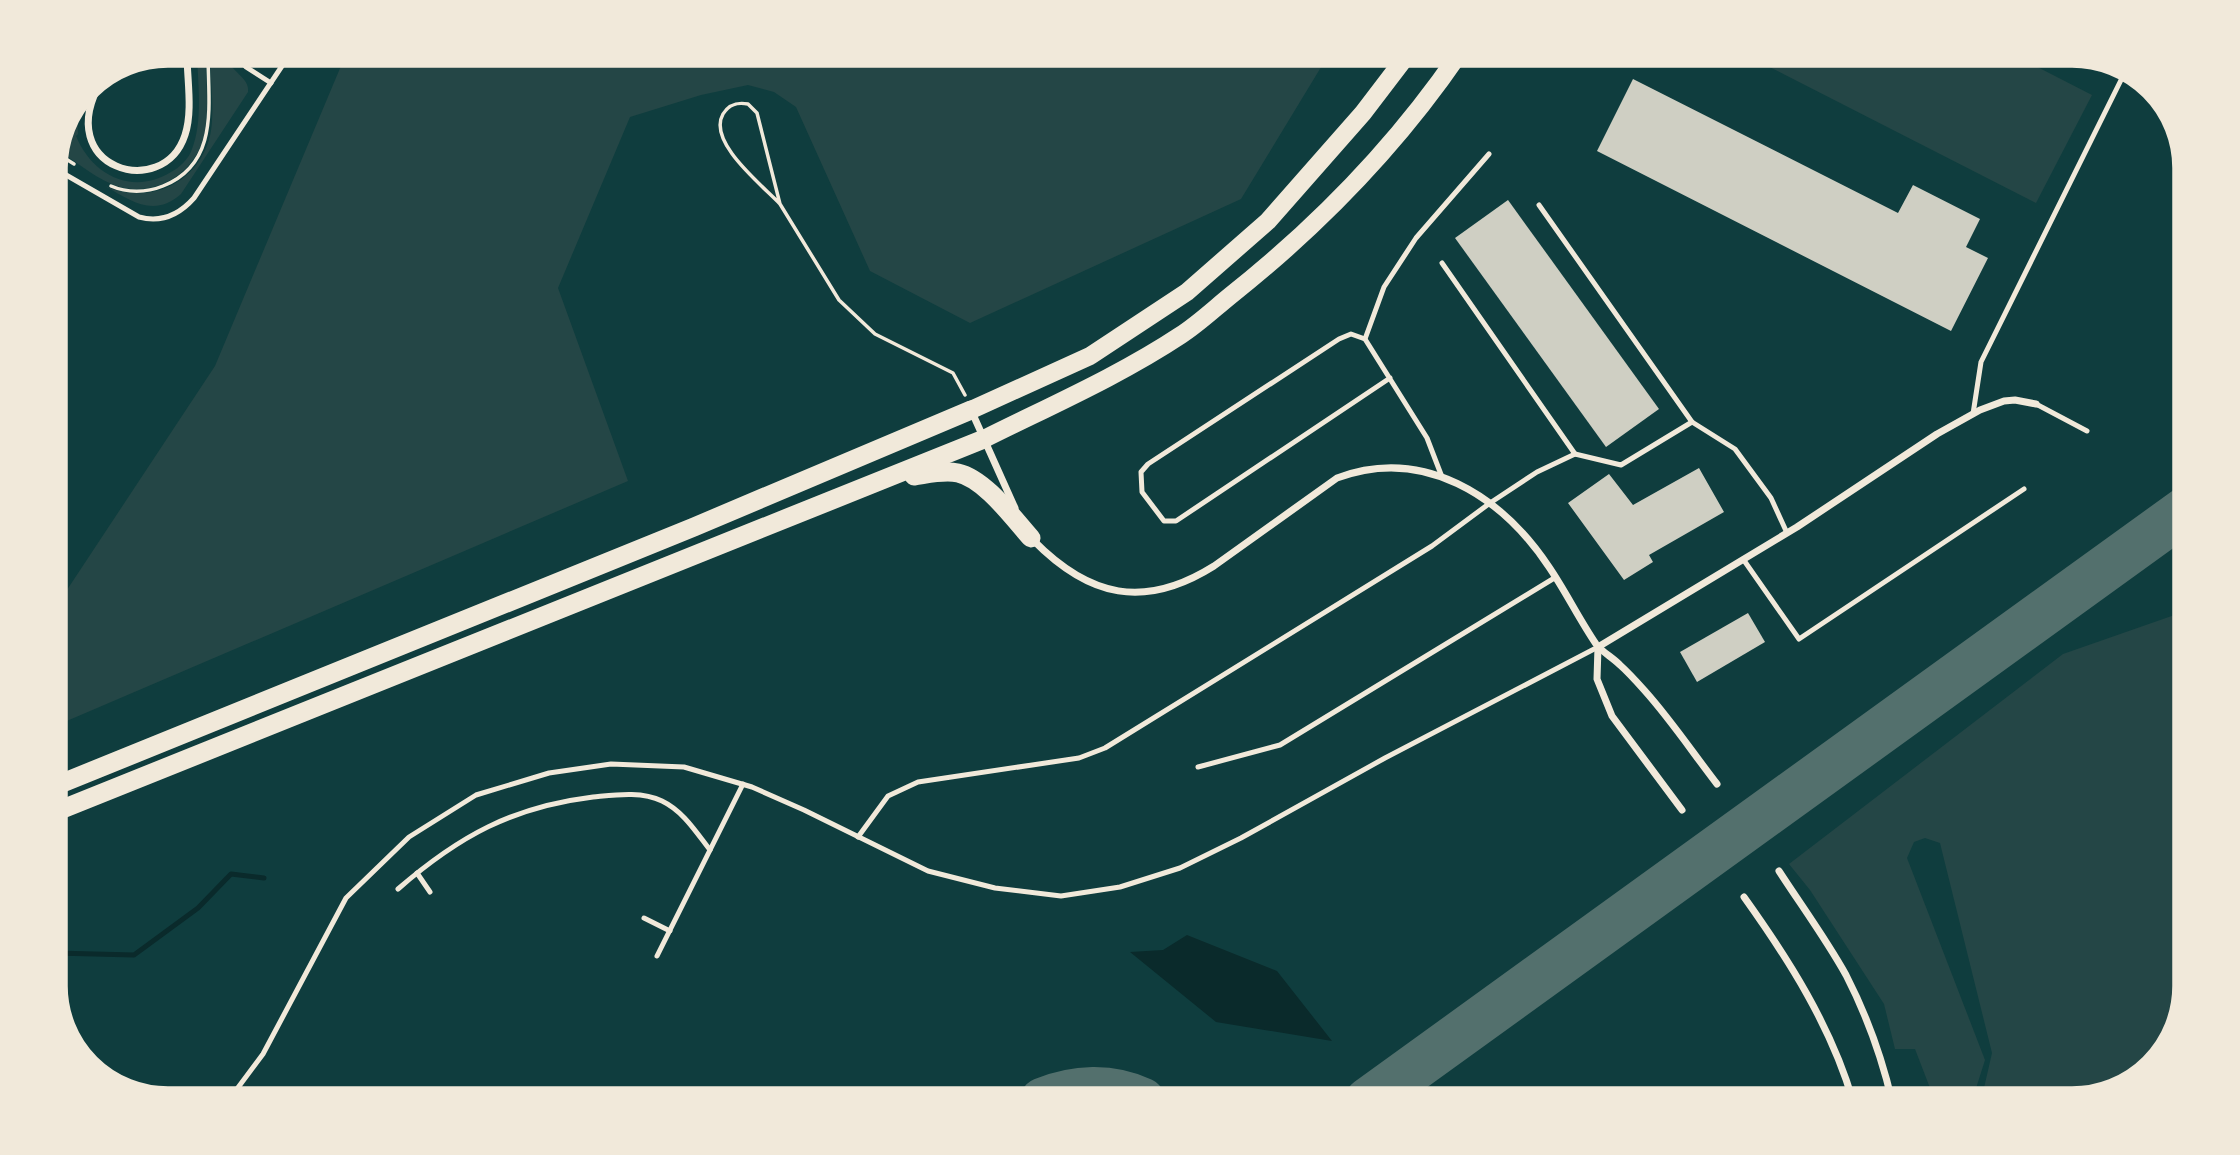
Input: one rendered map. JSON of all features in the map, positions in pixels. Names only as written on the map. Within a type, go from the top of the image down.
[{"type":"highway","points":[[67,781],[681,532],[971,410],[1090,356],[1187,292],[1268,221],[1363,113],[1399,66]]},
{"type":"highway","points":[[67,807],[892,478],[984,439],[1100,381],[1181,335],[1273,262],[1370,165],[1421,106],[1450,66]]},
{"type":"highway","points":[[892,478],[947,472],[968,476],[985,488],[1031,538]]},
{"type":"street","points":[[88,106],[88,130],[95,148],[107,161],[123,169],[150,169],[169,160],[184,138],[188,121],[187,66]]},
{"type":"street","points":[[1598,647],[1787,533],[1937,434],[1973,414],[2004,401],[2036,404]]},
{"type":"street","points":[[971,410],[1031,538],[1066,569],[1092,584],[1131,593],[1159,591],[1200,575],[1337,478],[1353,472],[1386,467],[1423,471],[1477,494],[1519,530],[1556,578],[1598,647],[1648,694],[1717,784]]},
{"type":"street","points":[[1598,647],[1597,679],[1612,716],[1682,810]]},
{"type":"street","points":[[1779,871],[1833,952],[1855,993],[1888,1088]]},
{"type":"street","points":[[1744,897],[1819,1015],[1849,1088]]},
{"type":"lane","points":[[245,66],[271,83]]},
{"type":"lane","points":[[67,175],[139,217],[154,219],[171,216],[194,198],[282,66]]},
{"type":"lane","points":[[1973,414],[1981,362],[2121,80]]},
{"type":"lane","points":[[1365,339],[1384,287],[1416,237],[1489,154]]},
{"type":"lane","points":[[1539,205],[1692,422],[1735,449],[1771,498],[1787,533]]},
{"type":"lane","points":[[1442,263],[1575,454],[1620,466],[1692,422]]},
{"type":"lane","points":[[1390,378],[1176,521],[1164,521],[1142,492],[1141,472],[1148,464],[1339,339],[1351,334],[1365,339],[1390,378],[1427,438],[1442,477]]},
{"type":"lane","points":[[2036,404],[2087,431]]},
{"type":"lane","points":[[858,837],[888,796],[918,782],[1079,758],[1105,748],[1432,546],[1537,472],[1575,454]]},
{"type":"lane","points":[[1743,559],[1799,639],[2024,489]]},
{"type":"lane","points":[[1198,767],[1280,745],[1556,578]]},
{"type":"lane","points":[[238,1088],[263,1054],[346,898],[409,837],[476,794],[549,773],[611,764],[684,767],[743,784],[804,810],[928,871],[995,888],[1062,896],[1120,887],[1180,868],[1598,647]]},
{"type":"lane","points":[[657,956],[743,784]]},
{"type":"lane","points":[[398,889],[454,845],[503,820],[565,801],[604,796],[635,795],[663,802],[689,823],[710,850]]},
{"type":"lane","points":[[417,873],[430,892]]},
{"type":"lane","points":[[644,918],[670,931]]},
{"type":"path","points":[[780,204],[757,113],[748,104],[734,104],[721,120],[719,128],[723,142],[780,204],[823,276],[849,312],[887,341],[953,373],[971,410]]},
{"type":"shaded area","points":[[197,66],[206,66],[207,102],[201,145],[186,168],[162,184],[135,189],[120,187],[96,176],[68,157],[78,124],[76,136],[83,150],[103,171],[128,181],[156,179],[177,168],[191,153],[198,127]]},
{"type":"shaded area","points":[[210,66],[232,66],[246,82],[248,92],[181,194],[171,201],[152,206],[133,201],[105,186],[121,191],[152,192],[181,180],[193,169],[209,140],[212,109]]},
{"type":"shaded area","points":[[341,66],[1322,66],[1241,199],[970,323],[870,271],[796,107],[774,92],[748,85],[701,95],[630,117],[558,288],[628,481],[67,721],[67,590],[215,366]]},
{"type":"shaded area","points":[[1768,66],[2035,66],[2092,95],[2036,203]]},
{"type":"shaded area","points":[[2174,615],[2174,986],[2170,1013],[2163,1032],[2148,1054],[2117,1078],[2085,1088],[1984,1088],[1992,1053],[1940,843],[1925,838],[1914,842],[1907,858],[1985,1060],[1976,1088],[1930,1088],[1915,1049],[1895,1049],[1884,1004],[1810,890],[1789,864],[2063,654]]},
{"type":"shaded area","points":[[1187,935],[1277,971],[1332,1041],[1216,1022],[1130,952],[1163,950]]},
{"type":"building","points":[[1633,79],[1898,213],[1913,185],[1980,219],[1966,247],[1988,258],[1951,331],[1597,151]]},
{"type":"building","points":[[1508,200],[1659,409],[1606,447],[1455,238]]},
{"type":"building","points":[[1699,468],[1724,512],[1649,555],[1653,562],[1624,580],[1568,503],[1609,474],[1633,505]]},
{"type":"building","points":[[1748,613],[1765,642],[1697,682],[1680,652]]},
{"type":"waterway","points":[[67,953],[134,955],[198,908],[231,874],[264,878]]},
{"type":"taxiway","points":[[1386,1088],[2173,519]]}]
